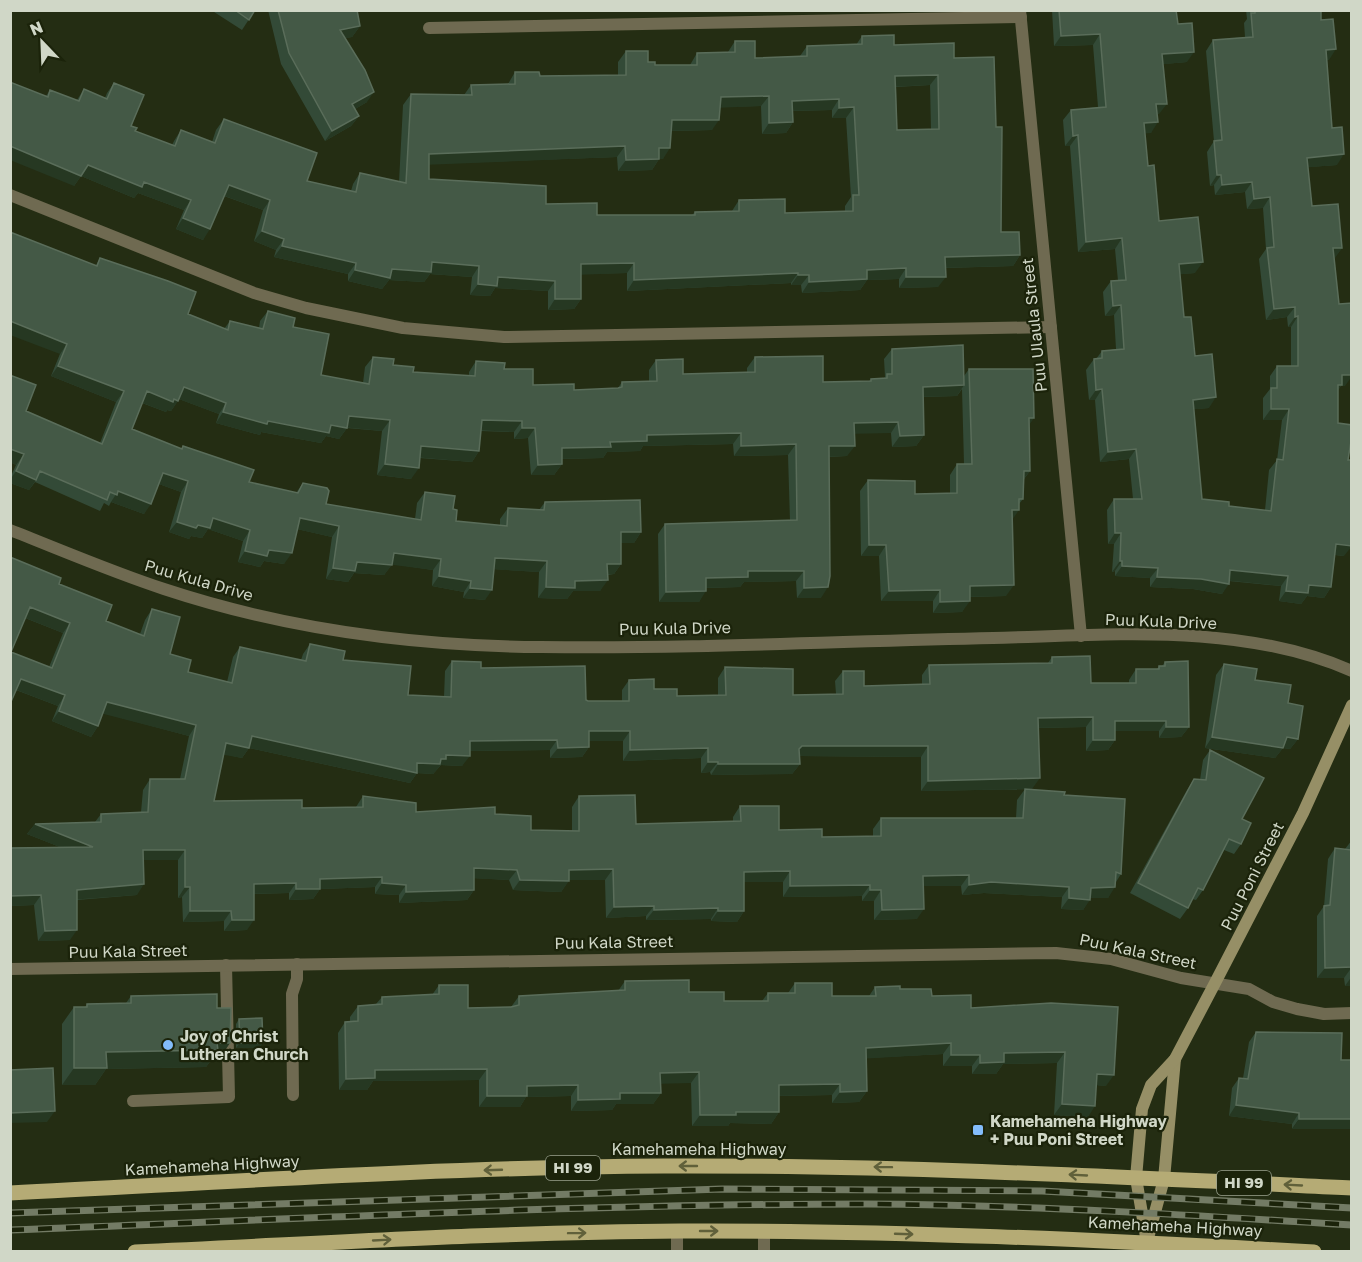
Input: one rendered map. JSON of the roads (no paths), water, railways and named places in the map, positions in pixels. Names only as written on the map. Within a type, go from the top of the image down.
[{"type":"main road","name":"Kamehameha Highway","points":[[10,1193],[468,1171],[662,1166],[952,1169],[1352,1188]]},
{"type":"main road","name":"Kamehameha Highway","points":[[135,1251],[292,1248],[531,1233],[764,1231],[1147,1243],[1251,1250],[1314,1251]]},
{"type":"street","points":[[429,28],[1020,14]]},
{"type":"street","name":"Puu Ulaula Street","points":[[1020,14],[1081,636]]},
{"type":"street","points":[[10,195],[254,293],[306,308],[403,328],[504,337],[1051,327]]},
{"type":"street","name":"Puu Kula Drive","points":[[10,530],[175,592],[320,627],[407,641],[544,647],[1153,635],[1255,643],[1323,660],[1352,671]]},
{"type":"street","name":"Puu Poni Street","points":[[1147,1243],[1136,1178],[1142,1109],[1151,1085],[1175,1059],[1303,813],[1352,705]]},
{"type":"street","name":"Puu Kala Street","points":[[10,969],[1013,951],[1110,959],[1181,978],[1249,989],[1274,1002],[1297,1009],[1324,1014],[1352,1013]]},
{"type":"street","points":[[293,1095],[292,994],[297,979],[297,964]]},
{"type":"street","points":[[133,1101],[229,1097],[226,965]]},
{"type":"street","name":"Puu Poni Street","points":[[1147,1243],[1164,1179],[1175,1059]]},
{"type":"street","points":[[677,1231],[677,1251]]},
{"type":"street","points":[[764,1231],[764,1251]]},
{"type":"railway","points":[[10,1213],[722,1189],[1042,1191],[1352,1208]]},
{"type":"railway","points":[[10,1230],[545,1209],[866,1204],[1048,1208],[1352,1225]]},
{"type":"place","name":"Joy of Christ Lutheran Church","points":[[168,1045]]},
{"type":"place","name":"Kamehameha Highway + Puu Poni Street","points":[[978,1130]]}]
